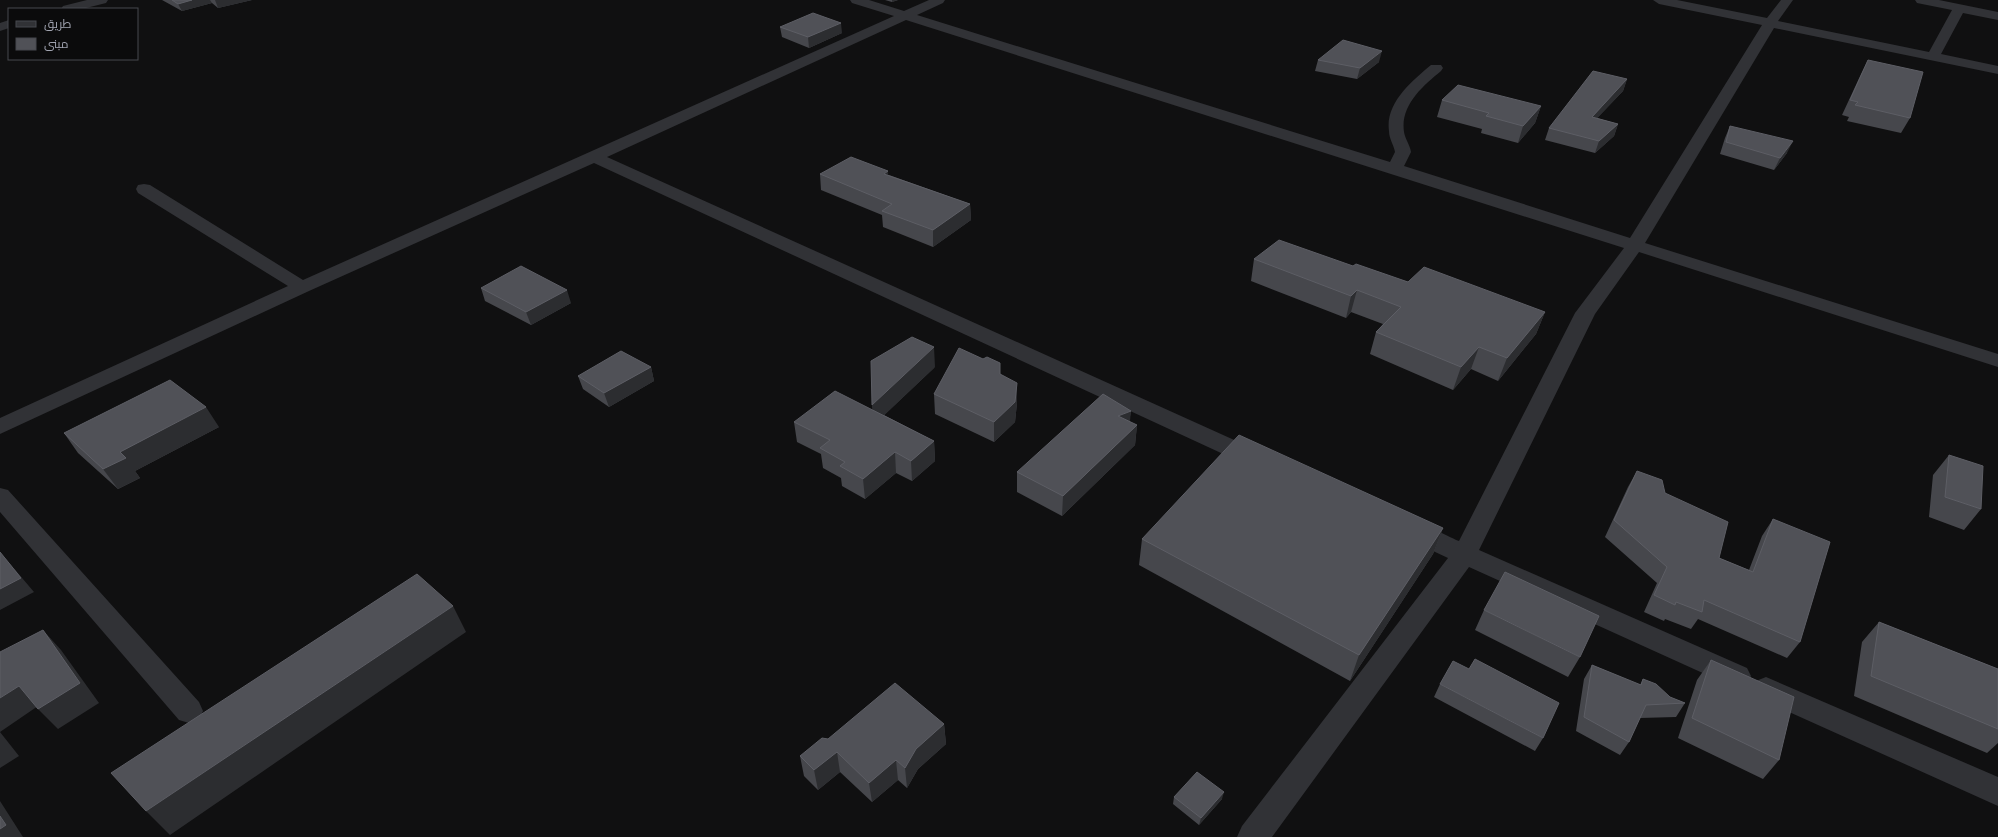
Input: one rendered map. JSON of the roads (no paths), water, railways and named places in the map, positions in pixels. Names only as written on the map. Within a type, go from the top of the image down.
[{"type":"street","points":[[71,8],[102,0]]},
{"type":"street","points":[[856,0],[1998,361]]},
{"type":"street","points":[[0,427],[302,288],[939,0]]},
{"type":"street","points":[[1659,0],[1998,70]]},
{"type":"street","points":[[1253,837],[1464,555],[1585,313],[1634,246],[1770,23],[1787,0]]},
{"type":"street","points":[[1921,0],[1998,16]]},
{"type":"street","points":[[1933,57],[1960,8]]},
{"type":"street","points":[[1394,169],[1404,155],[1404,150],[1396,130],[1396,116],[1414,86],[1436,68]]},
{"type":"street","points":[[594,157],[1275,469]]},
{"type":"street","points":[[144,189],[302,288]]},
{"type":"street","points":[[0,496],[189,711]]},
{"type":"street","points":[[1391,522],[1998,792]]}]
